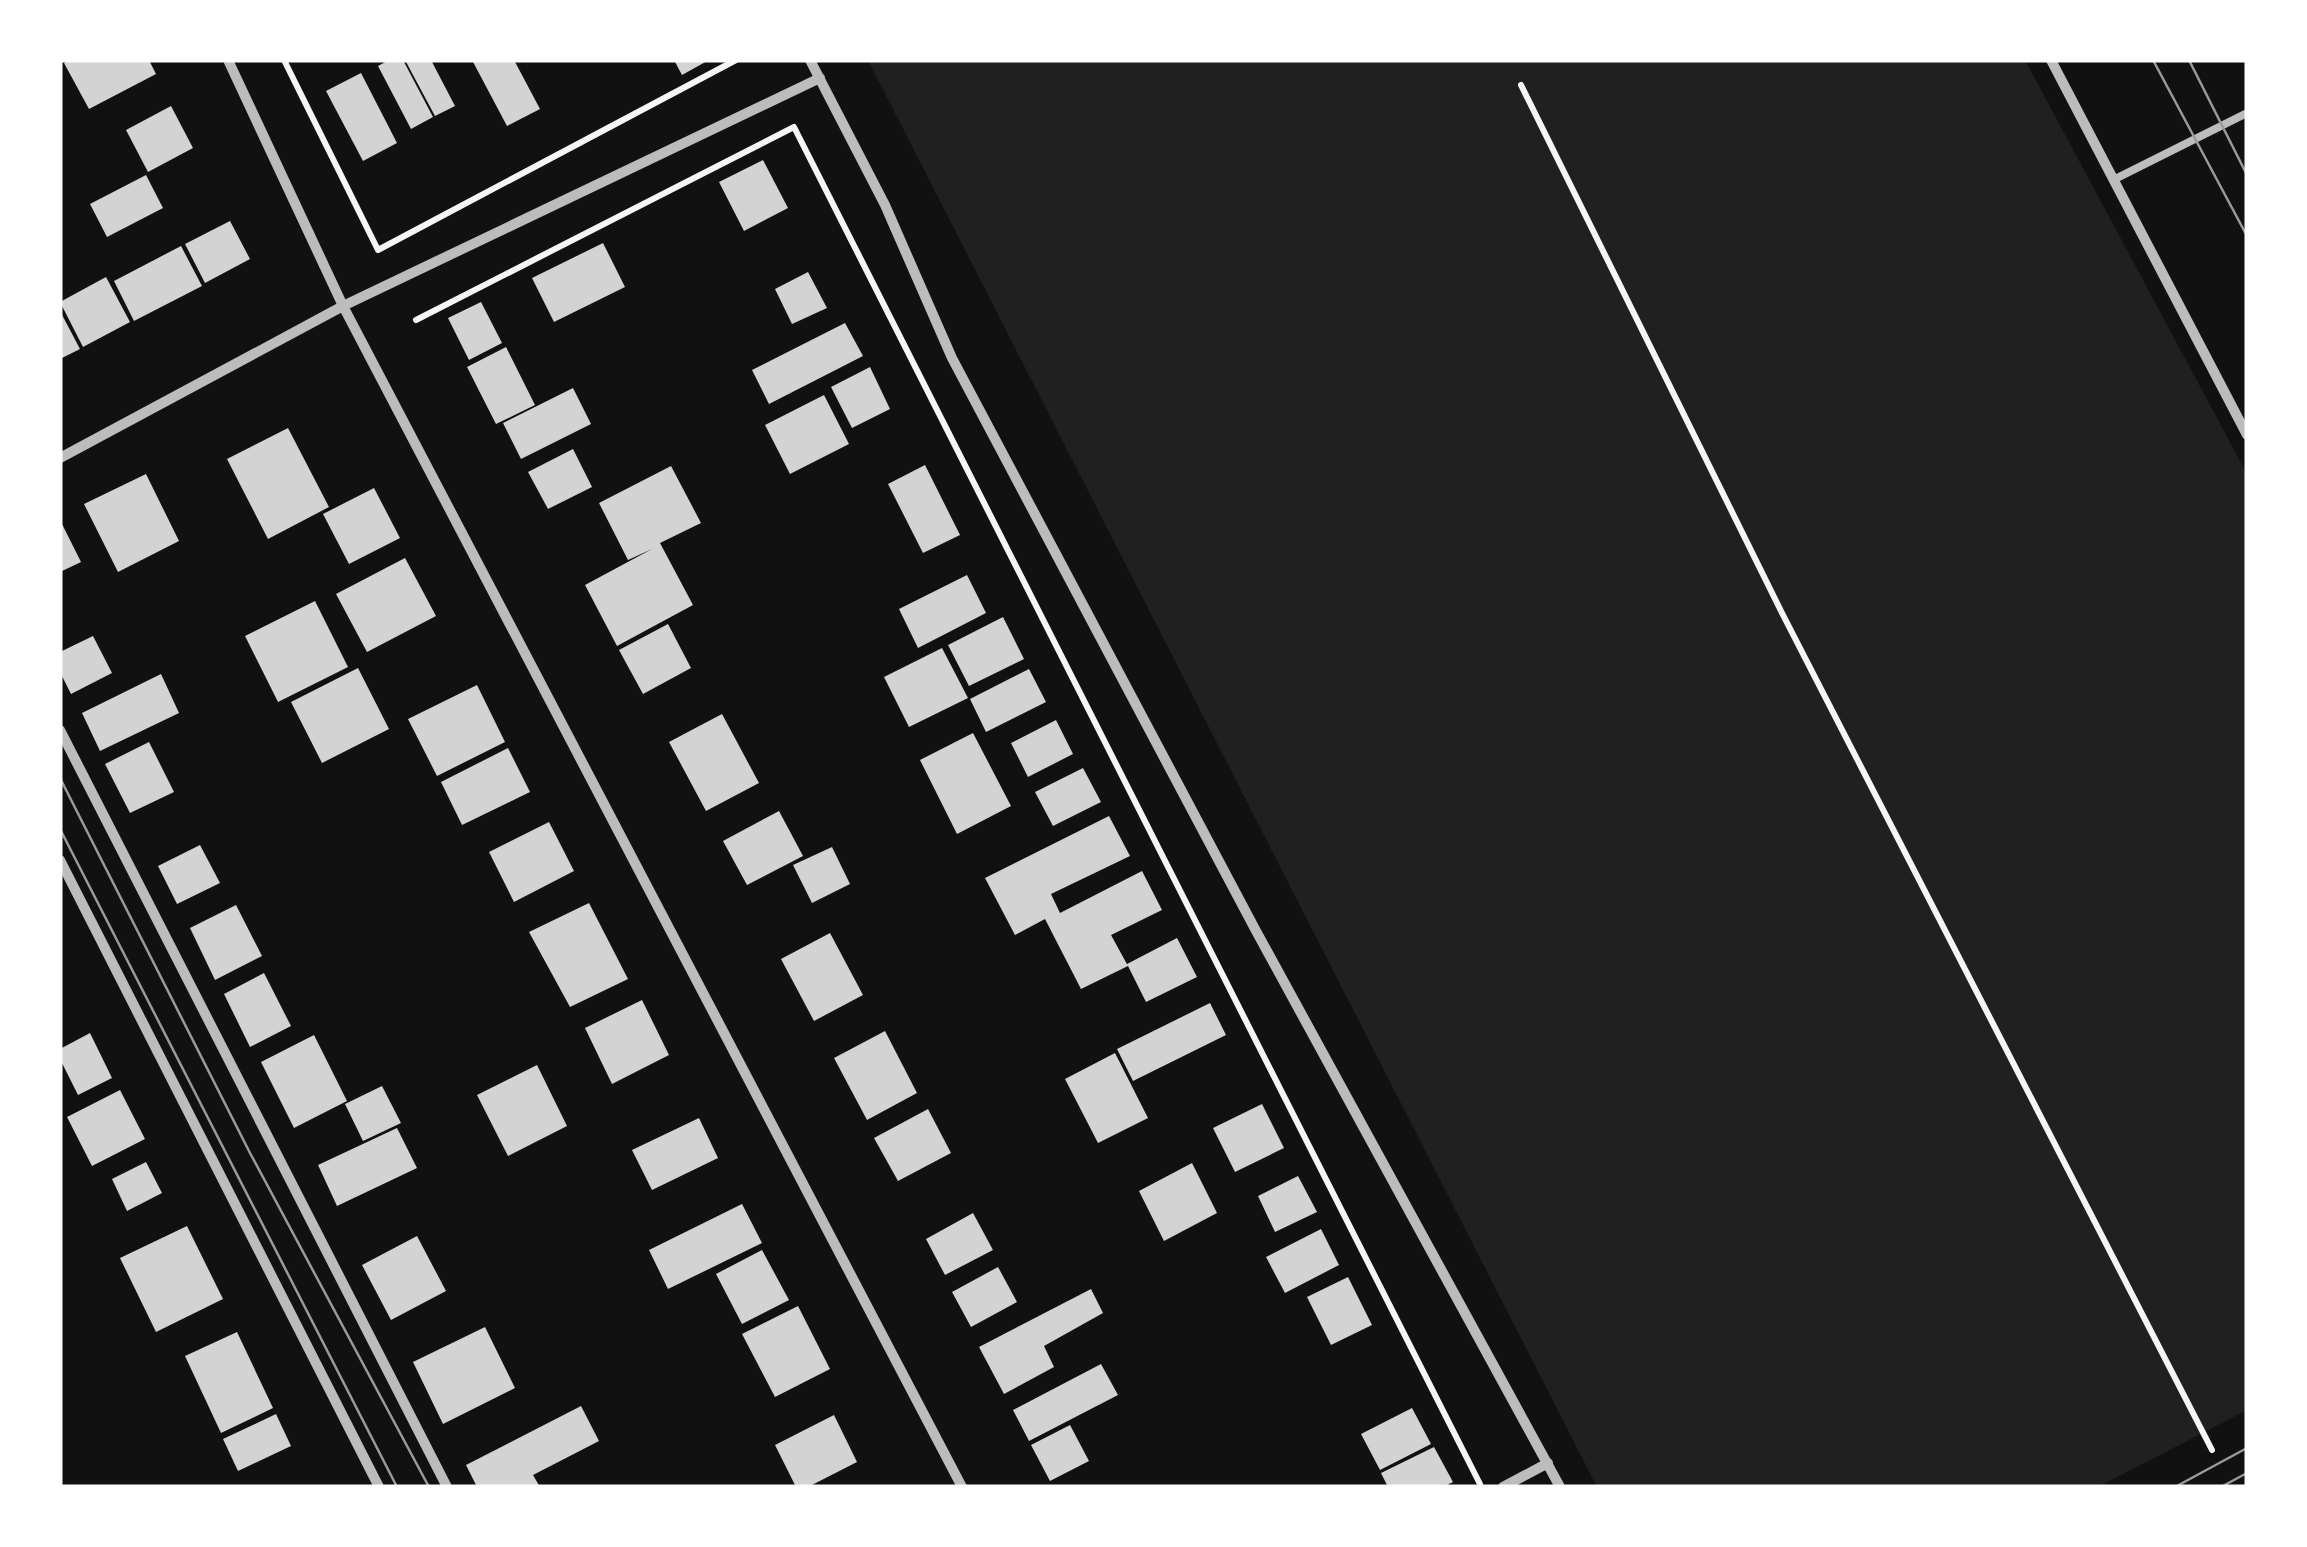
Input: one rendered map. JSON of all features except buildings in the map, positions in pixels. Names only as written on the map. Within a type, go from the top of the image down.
[{"type":"street","points":[[228,60],[343,306],[962,1487]]},
{"type":"street","points":[[810,60],[885,204],[952,358],[1255,929],[1560,1487]]},
{"type":"street","points":[[2051,60],[2247,435]]},
{"type":"street","points":[[60,458],[343,306],[820,78]]},
{"type":"street","points":[[60,730],[447,1487]]},
{"type":"street","points":[[60,860],[379,1487]]},
{"type":"street","points":[[1502,1487],[1548,1463]]},
{"type":"lane","points":[[2114,180],[2247,113]]},
{"type":"path","points":[[284,60],[378,250],[736,60]]},
{"type":"path","points":[[1522,85],[1782,613],[2212,1450]]},
{"type":"path","points":[[416,320],[794,128],[1482,1487]]},
{"type":"shaded area","points":[[868,60],[2025,60],[2247,474],[2247,1410],[2098,1487],[1597,1487]]},
{"type":"tram line","points":[[2153,60],[2247,236]]},
{"type":"tram line","points":[[2189,60],[2247,175]]},
{"type":"tram line","points":[[60,778],[250,1153],[429,1487]]},
{"type":"tram line","points":[[60,829],[397,1487]]},
{"type":"tram line","points":[[2175,1487],[2247,1448]]},
{"type":"tram line","points":[[2221,1487],[2247,1473]]}]
